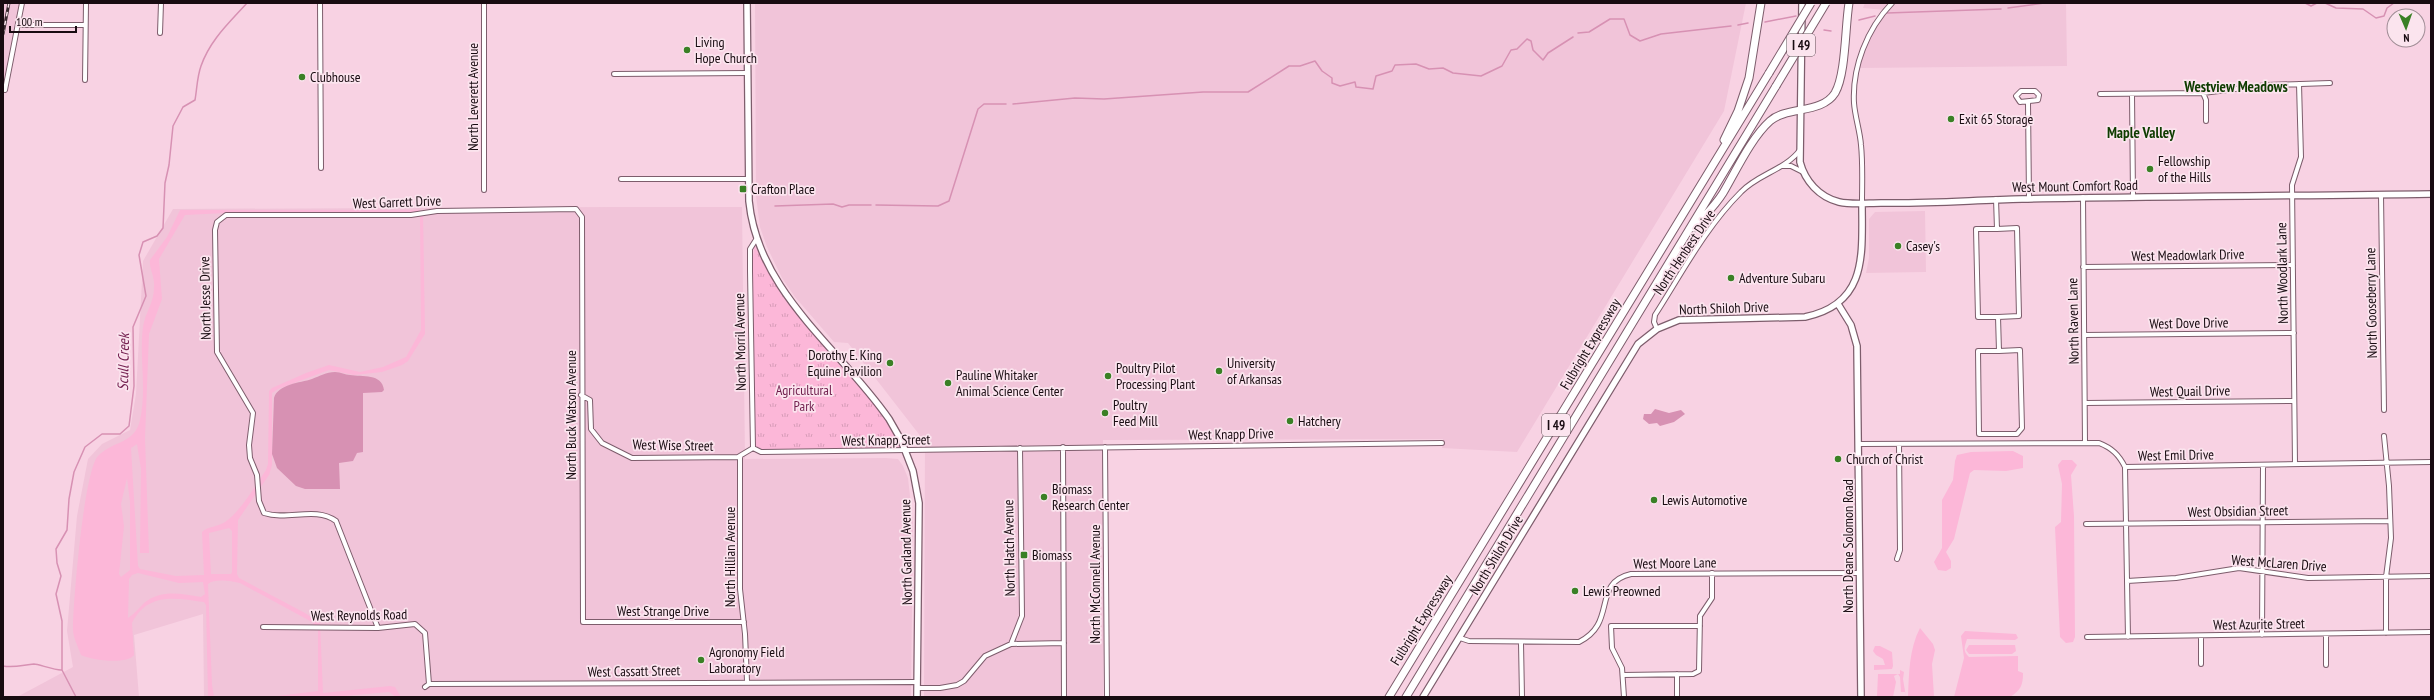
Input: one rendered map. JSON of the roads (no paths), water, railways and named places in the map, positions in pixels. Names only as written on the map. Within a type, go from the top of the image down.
[{"type":"highway","points":[[1722,152],[1749,78],[1761,3]]},
{"type":"highway","name":"Fulbright Expressway","points":[[1389,697],[1722,152],[1811,3]]},
{"type":"highway","name":"Fulbright Expressway","points":[[1406,697],[1826,3]]},
{"type":"highway","points":[[1682,240],[1722,194],[1763,128],[1779,115],[1823,103],[1834,95],[1837,89],[1850,3]]},
{"type":"street","points":[[6,90],[22,3]]},
{"type":"street","points":[[85,80],[86,3]]},
{"type":"street","points":[[160,33],[161,3]]},
{"type":"street","points":[[320,3],[320,168]]},
{"type":"street","name":"North Leverett Avenue","points":[[484,3],[484,190]]},
{"type":"street","name":"North Garland Avenue","points":[[747,3],[748,179],[750,213],[756,238],[770,269],[783,292],[876,401],[895,429],[906,451],[913,471],[919,503],[917,697]]},
{"type":"street","points":[[1802,3],[1800,150],[1803,172]]},
{"type":"street","name":"North Shiloh Drive","points":[[1423,697],[1631,354],[1647,335],[1670,322],[1689,319],[1805,317],[1815,315],[1838,304],[1851,288],[1860,270],[1862,250],[1861,144],[1854,107],[1854,91],[1860,58],[1867,38],[1875,23],[1892,3]]},
{"type":"street","points":[[18,25],[86,25]]},
{"type":"street","points":[[614,74],[748,73]]},
{"type":"street","points":[[2100,94],[2203,93],[2267,84],[2330,83]]},
{"type":"street","name":"North Woodlark Lane","points":[[2295,464],[2292,196],[2293,179],[2301,157],[2300,84]]},
{"type":"street","points":[[2019,92],[2037,92],[2038,100],[2028,102],[2018,100],[2019,92]]},
{"type":"street","points":[[2203,93],[2206,100],[2206,121]]},
{"type":"street","points":[[2132,94],[2133,197]]},
{"type":"street","points":[[2028,102],[2029,199]]},
{"type":"street","name":"North Henbest Drive","points":[[1657,329],[1654,322],[1655,315],[1703,238],[1748,185],[1758,178],[1791,161],[1800,150]]},
{"type":"street","points":[[1782,166],[1791,166],[1803,172]]},
{"type":"street","name":"West Mount Comfort Road","points":[[1803,172],[1815,188],[1825,196],[1839,202],[1862,203],[1996,199],[2431,194]]},
{"type":"street","points":[[621,179],[748,179]]},
{"type":"street","name":"North Gooseberry Lane","points":[[2381,195],[2384,410]]},
{"type":"street","name":"North Raven Lane","points":[[2082,198],[2085,443]]},
{"type":"street","points":[[1996,199],[1997,229]]},
{"type":"street","name":"West Garrett Drive","points":[[220,218],[226,215],[411,215],[437,211],[576,209]]},
{"type":"street","name":"North Buck Watson Avenue","points":[[576,209],[582,218],[581,395],[583,622]]},
{"type":"street","name":"North Jesse Drive","points":[[220,218],[215,230],[217,352],[253,413],[249,445],[250,458],[257,475],[259,501],[264,514],[275,517],[327,514],[336,521],[378,628]]},
{"type":"street","points":[[2018,228],[2019,316],[1998,317],[1978,317],[1976,229],[2018,228]]},
{"type":"street","name":"North Morril Avenue","points":[[753,448],[750,249],[756,238]]},
{"type":"street","name":"West Meadowlark Drive","points":[[2083,268],[2293,265]]},
{"type":"street","name":"North Deane Solomon Road","points":[[1838,304],[1849,321],[1856,339],[1859,444],[1861,697]]},
{"type":"street","points":[[1998,317],[1999,351]]},
{"type":"street","name":"West Dove Drive","points":[[2084,335],[2294,333]]},
{"type":"street","points":[[2020,350],[2022,428],[2017,434],[1979,434],[1978,351],[1999,351],[2020,350]]},
{"type":"street","name":"West Wise Street","points":[[581,395],[590,400],[591,429],[602,443],[632,458],[740,456]]},
{"type":"street","name":"West Quail Drive","points":[[2085,403],[2294,401]]},
{"type":"street","points":[[2384,436],[2385,463],[2389,486],[2390,521],[2390,547],[2386,577],[2386,633]]},
{"type":"street","name":"West Knapp Drive","points":[[1020,448],[1442,443]]},
{"type":"street","name":"West Emil Drive","points":[[1859,444],[2098,443],[2109,447],[2120,457],[2126,467],[2431,462]]},
{"type":"street","points":[[1897,559],[1900,550],[1900,444]]},
{"type":"street","points":[[1063,447],[1064,697]]},
{"type":"street","name":"North McConnell Avenue","points":[[1105,447],[1107,697]]},
{"type":"street","points":[[740,456],[753,448]]},
{"type":"street","name":"West Knapp Street","points":[[753,448],[762,452],[906,451],[1020,448]]},
{"type":"street","name":"North Hatch Avenue","points":[[1011,644],[1022,616],[1020,448]]},
{"type":"street","name":"North Hillian Avenue","points":[[740,456],[740,589],[746,682]]},
{"type":"street","points":[[2262,635],[2264,521],[2263,465]]},
{"type":"street","points":[[2126,467],[2128,637]]},
{"type":"street","name":"West Obsidian Street","points":[[2086,524],[2264,521],[2390,521]]},
{"type":"street","name":"West McLaren Drive","points":[[2127,581],[2176,578],[2239,568],[2262,570],[2308,578],[2431,576]]},
{"type":"street","points":[[1623,675],[1693,674],[1700,668],[1701,614],[1712,598],[1712,573]]},
{"type":"street","name":"West Moore Lane","points":[[1460,638],[1469,641],[1571,643],[1587,638],[1600,625],[1610,587],[1625,575],[1712,573],[1860,573]]},
{"type":"street","name":"West Strange Drive","points":[[583,622],[743,622]]},
{"type":"street","name":"West Reynolds Road","points":[[263,627],[378,628],[415,624],[425,633],[429,684]]},
{"type":"street","points":[[1624,697],[1621,664],[1612,648],[1611,626],[1700,626]]},
{"type":"street","name":"West Azurite Street","points":[[2087,638],[2431,632]]},
{"type":"street","points":[[2326,634],[2326,665]]},
{"type":"street","points":[[2201,636],[2201,664]]},
{"type":"street","points":[[1521,642],[1522,697]]},
{"type":"street","points":[[1011,644],[1064,643]]},
{"type":"street","name":"West Cassatt Street","points":[[429,684],[746,682],[917,685],[940,688],[957,685],[964,681],[985,656],[1011,644]]},
{"type":"street","points":[[1677,674],[1678,697]]},
{"type":"street","points":[[424,687],[429,684]]},
{"type":"waterway","name":"Scull Creek","points":[[76,697],[62,670],[62,621],[56,594],[61,576],[57,563],[56,549],[67,530],[69,499],[74,472],[85,447],[102,434],[120,434],[129,426],[134,386],[133,327],[146,296],[139,255],[143,242],[157,236],[163,228],[165,183],[169,165],[173,126],[183,107],[195,100],[200,70],[209,48],[247,3]]},
{"type":"waterway","points":[[2008,8],[2044,3]]},
{"type":"waterway","points":[[2305,3],[2311,6],[2317,3]]},
{"type":"waterway","points":[[2325,3],[2336,8],[2363,9],[2376,18],[2384,16],[2387,8],[2394,3]]},
{"type":"waterway","points":[[1887,13],[2001,9]]},
{"type":"waterway","points":[[1765,22],[1796,16]]},
{"type":"waterway","points":[[1859,20],[1875,16]]},
{"type":"waterway","points":[[1578,33],[1589,32],[1610,19],[1624,19],[1630,35],[1640,41],[1661,34],[1731,26]]},
{"type":"waterway","points":[[1738,25],[1748,23]]},
{"type":"waterway","points":[[1824,30],[1831,31]]},
{"type":"waterway","points":[[1013,104],[1075,98],[1104,99],[1203,92],[1248,92],[1289,66],[1300,66],[1315,61],[1322,71],[1332,78],[1332,83],[1340,86],[1355,82],[1356,87],[1373,89],[1376,76],[1392,71],[1395,65],[1416,64],[1429,69],[1443,68],[1453,73],[1481,76],[1502,66],[1511,50],[1517,49],[1527,39],[1531,41],[1533,50],[1543,60],[1548,53],[1573,37]]},
{"type":"waterway","points":[[876,205],[938,206],[949,201],[978,109],[984,104],[1006,104]]},
{"type":"waterway","points":[[775,206],[833,204],[842,207],[849,205],[871,205]]},
{"type":"waterway","points":[[3,666],[15,667],[34,664],[61,670]]},
{"type":"railway","points":[[3,34],[9,3]]},
{"type":"place","name":"Living Hope Church","points":[[687,50]]},
{"type":"place","name":"Clubhouse","points":[[302,77]]},
{"type":"place","name":"Exit 65 Storage","points":[[1951,119]]},
{"type":"place","name":"Fellowship of the Hills","points":[[2150,169]]},
{"type":"place","name":"Crafton Place","points":[[743,189]]},
{"type":"place","name":"Casey's","points":[[1898,246]]},
{"type":"place","name":"Adventure Subaru","points":[[1731,278]]},
{"type":"place","name":"Dorothy E. King Equine Pavilion","points":[[890,363]]},
{"type":"place","name":"University of Arkansas","points":[[1219,371]]},
{"type":"place","name":"Poultry Pilot Processing Plant","points":[[1108,376]]},
{"type":"place","name":"Pauline Whitaker Animal Science Center","points":[[948,383]]},
{"type":"place","name":"Poultry Feed Mill","points":[[1105,413]]},
{"type":"place","name":"Hatchery","points":[[1290,421]]},
{"type":"place","name":"Church of Christ","points":[[1838,459]]},
{"type":"place","name":"Biomass Research Center","points":[[1044,497]]},
{"type":"place","name":"Lewis Automotive","points":[[1654,500]]},
{"type":"place","name":"Biomass","points":[[1024,555]]},
{"type":"place","name":"Lewis Preowned","points":[[1575,591]]},
{"type":"place","name":"Agronomy Field Laboratory","points":[[701,660]]},
{"type":"district","name":"Westview Meadows","points":[[2236,86]]},
{"type":"district","name":"Maple Valley","points":[[2141,132]]},
{"type":"park label","name":"Agricultural Park","points":[[804,398]]}]
